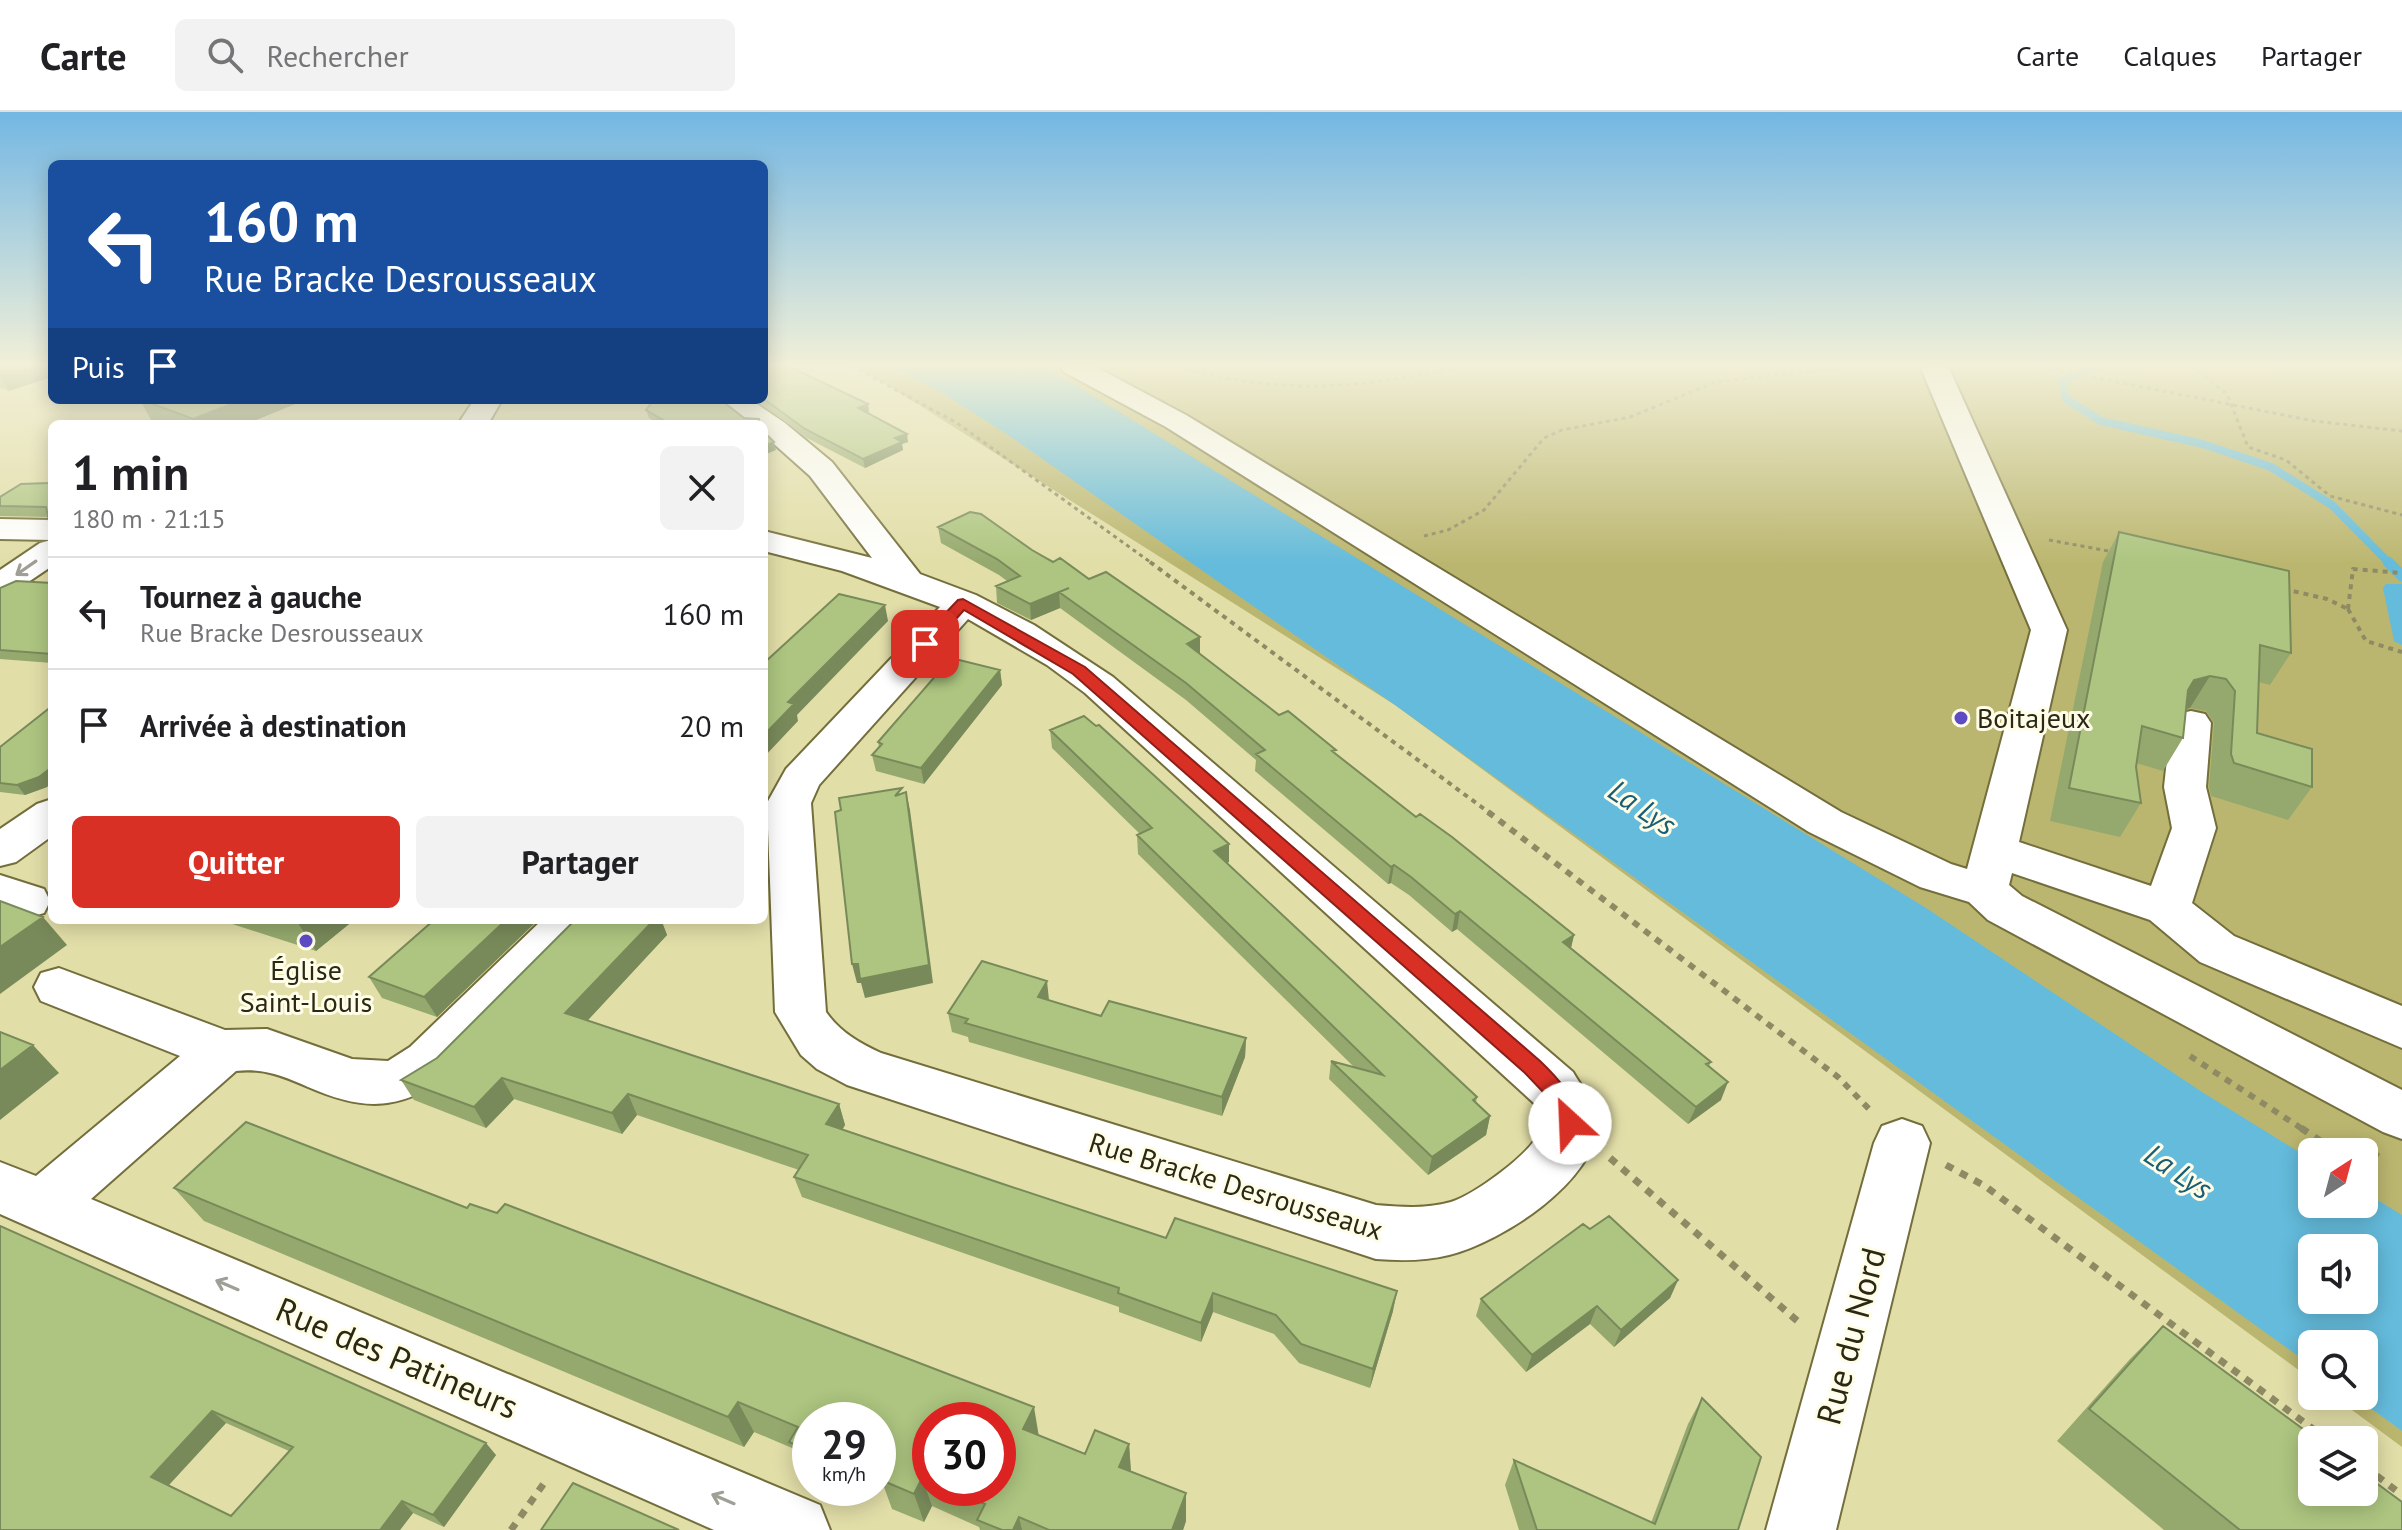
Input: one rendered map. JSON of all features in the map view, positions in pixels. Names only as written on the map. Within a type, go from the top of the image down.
[{"type":"street","points":[[779,432],[821,469],[905,578]]},
{"type":"street","points":[[1194,432],[1825,822],[1936,876],[1989,870],[2167,908],[2217,949],[2402,1028]]},
{"type":"street","points":[[1963,432],[2049,630],[1989,870],[2005,908],[2389,1135]]},
{"type":"street","points":[[0,529],[48,530]]},
{"type":"street","points":[[768,542],[828,555],[905,578],[963,603],[1039,645],[1099,685],[1532,1067],[1554,1088],[1565,1106],[1570,1123]]},
{"type":"street","points":[[0,586],[48,553]]},
{"type":"street","name":"Rue Bracke Desrousseaux","points":[[963,603],[801,779],[789,803],[801,1012],[806,1026],[829,1052],[866,1070],[1343,1223],[1401,1235],[1436,1232],[1487,1213],[1545,1169],[1561,1152],[1570,1123]]},
{"type":"street","points":[[2167,908],[2194,828],[2185,787],[2191,723]]},
{"type":"street","points":[[59,987],[223,1051],[270,1050],[362,1084],[386,1085],[401,1080],[429,1062],[568,924]]},
{"type":"street","points":[[21,1196],[223,1051]]},
{"type":"street","name":"Rue du Nord","points":[[1801,1530],[1902,1143]]},
{"type":"street","name":"Rue des Patineurs","points":[[21,1196],[795,1530]]},
{"type":"path","points":[[970,432],[1420,760],[1838,1077],[1902,1143],[1985,1186],[2309,1426]]},
{"type":"path","points":[[1377,546],[1448,530],[1484,510],[1544,438],[1557,432]]},
{"type":"path","points":[[2242,432],[2248,447],[2286,460],[2330,496],[2402,515]]},
{"type":"path","points":[[2008,536],[2075,543],[2120,553]]},
{"type":"path","points":[[2348,609],[2353,569],[2402,573]]},
{"type":"path","points":[[2282,589],[2327,599],[2348,609],[2366,641],[2402,652]]},
{"type":"path","points":[[1570,1123],[1845,1362]]},
{"type":"path","points":[[511,1530],[577,1436]]},
{"type":"path","points":[[2378,1477],[2402,1495]]},
{"type":"shaded area","points":[[962,432],[2402,432],[2402,1447],[2378,1429],[2378,1426],[2352,1410],[2378,1410],[2378,1330],[2298,1330],[2298,1370],[1395,705]]},
{"type":"water","name":"La Lys","points":[[1004,432],[1152,432],[1926,908],[2202,1092],[2298,1151],[2298,1218],[2378,1218],[2378,1200],[2402,1215],[2402,1431],[2373,1410],[2378,1410],[2378,1330],[2298,1330],[2298,1356],[1395,705]]},
{"type":"water","points":[[2386,584],[2402,584],[2402,645],[2394,641],[2383,588]]},
{"type":"building","points":[[811,432],[907,434],[895,438],[902,442],[863,459]]},
{"type":"building","points":[[48,483],[48,516],[46,507],[0,506],[0,497],[21,484]]},
{"type":"building","points":[[970,512],[981,514],[1053,562],[1060,558],[1089,579],[1106,572],[1200,637],[1187,644],[1279,715],[1288,711],[1336,750],[1332,751],[1416,817],[1420,814],[1452,837],[1574,935],[1563,942],[1711,1062],[1706,1064],[1728,1082],[1696,1107],[1460,911],[1455,914],[1411,877],[1394,865],[1391,867],[1256,754],[1265,750],[1186,683],[1059,592],[1030,604],[996,586],[1020,576],[997,559],[938,527]]},
{"type":"building","points":[[2119,532],[2289,571],[2291,653],[2260,645],[2257,733],[2312,749],[2312,787],[2234,763],[2231,754],[2235,691],[2226,679],[2210,676],[2194,680],[2188,690],[2183,738],[2142,726],[2136,767],[2141,803],[2069,788]]},
{"type":"building","points":[[16,581],[48,583],[48,654],[0,650],[0,588]]},
{"type":"building","points":[[839,594],[885,605],[788,702],[794,704],[768,731],[768,659]]},
{"type":"building","points":[[951,658],[1000,670],[921,768],[872,755],[882,744],[878,742]]},
{"type":"building","points":[[48,709],[48,770],[17,785],[0,783],[0,747]]},
{"type":"building","points":[[1084,716],[1096,726],[1099,725],[1229,844],[1214,851],[1477,1097],[1473,1100],[1490,1116],[1432,1157],[1331,1061],[1383,1075],[1137,835],[1152,828],[1050,730]]},
{"type":"building","points":[[902,788],[895,796],[906,792],[929,965],[860,979],[858,964],[852,964],[835,812],[841,810],[839,798]]},
{"type":"building","points":[[0,901],[43,917],[0,947]]},
{"type":"building","points":[[429,924],[502,924],[424,997],[369,977]]},
{"type":"building","points":[[571,924],[650,924],[565,1013],[839,1104],[826,1124],[1000,1183],[1166,1238],[1175,1218],[1397,1291],[1373,1369],[1301,1344],[1276,1315],[1213,1293],[1201,1323],[1118,1293],[1119,1288],[794,1177],[808,1155],[628,1094],[612,1113],[502,1078],[474,1107],[401,1080],[437,1058]]},
{"type":"building","points":[[982,961],[1047,981],[1038,997],[1101,1016],[1109,1001],[1246,1038],[1222,1097],[965,1023],[968,1019],[948,1013]]},
{"type":"building","points":[[0,1032],[33,1045],[0,1070]]},
{"type":"building","points":[[246,1122],[467,1208],[470,1204],[497,1213],[505,1204],[1034,1407],[1023,1429],[1085,1454],[1095,1430],[1129,1444],[1119,1467],[1186,1493],[1172,1530],[1049,1530],[1019,1517],[1013,1530],[1002,1530],[977,1520],[984,1506],[1016,1506],[1016,1402],[912,1402],[912,1493],[896,1486],[896,1402],[792,1402],[792,1424],[738,1402],[728,1417],[174,1188]]},
{"type":"building","points":[[1609,1216],[1678,1280],[1621,1330],[1597,1306],[1532,1355],[1481,1299],[1583,1224],[1590,1229]]},
{"type":"building","points":[[0,1226],[486,1443],[433,1515],[402,1501],[380,1530],[0,1530]],"holes":[[[212,1411],[293,1447],[231,1516],[151,1477]]]},
{"type":"building","points":[[2163,1326],[2299,1426],[2298,1506],[2378,1506],[2378,1484],[2402,1502],[2402,1530],[2240,1530],[2089,1409]]},
{"type":"building","points":[[1702,1398],[1761,1457],[1738,1530],[1537,1530],[1514,1460],[1655,1524]]},
{"type":"building","points":[[573,1483],[679,1530],[541,1530]]},
{"type":"waterway","points":[[2151,432],[2203,444],[2271,467],[2332,505],[2390,564]]},
{"type":"waterway","points":[[2390,564],[2402,576]]},
{"type":"place","name":"Boitajeux","points":[[1961,718]]},
{"type":"place","name":"Église Saint-Louis","points":[[306,941]]},
{"type":"route","points":[[925,644],[963,603],[1079,670],[1532,1067],[1554,1088],[1565,1106],[1570,1123]]}]
